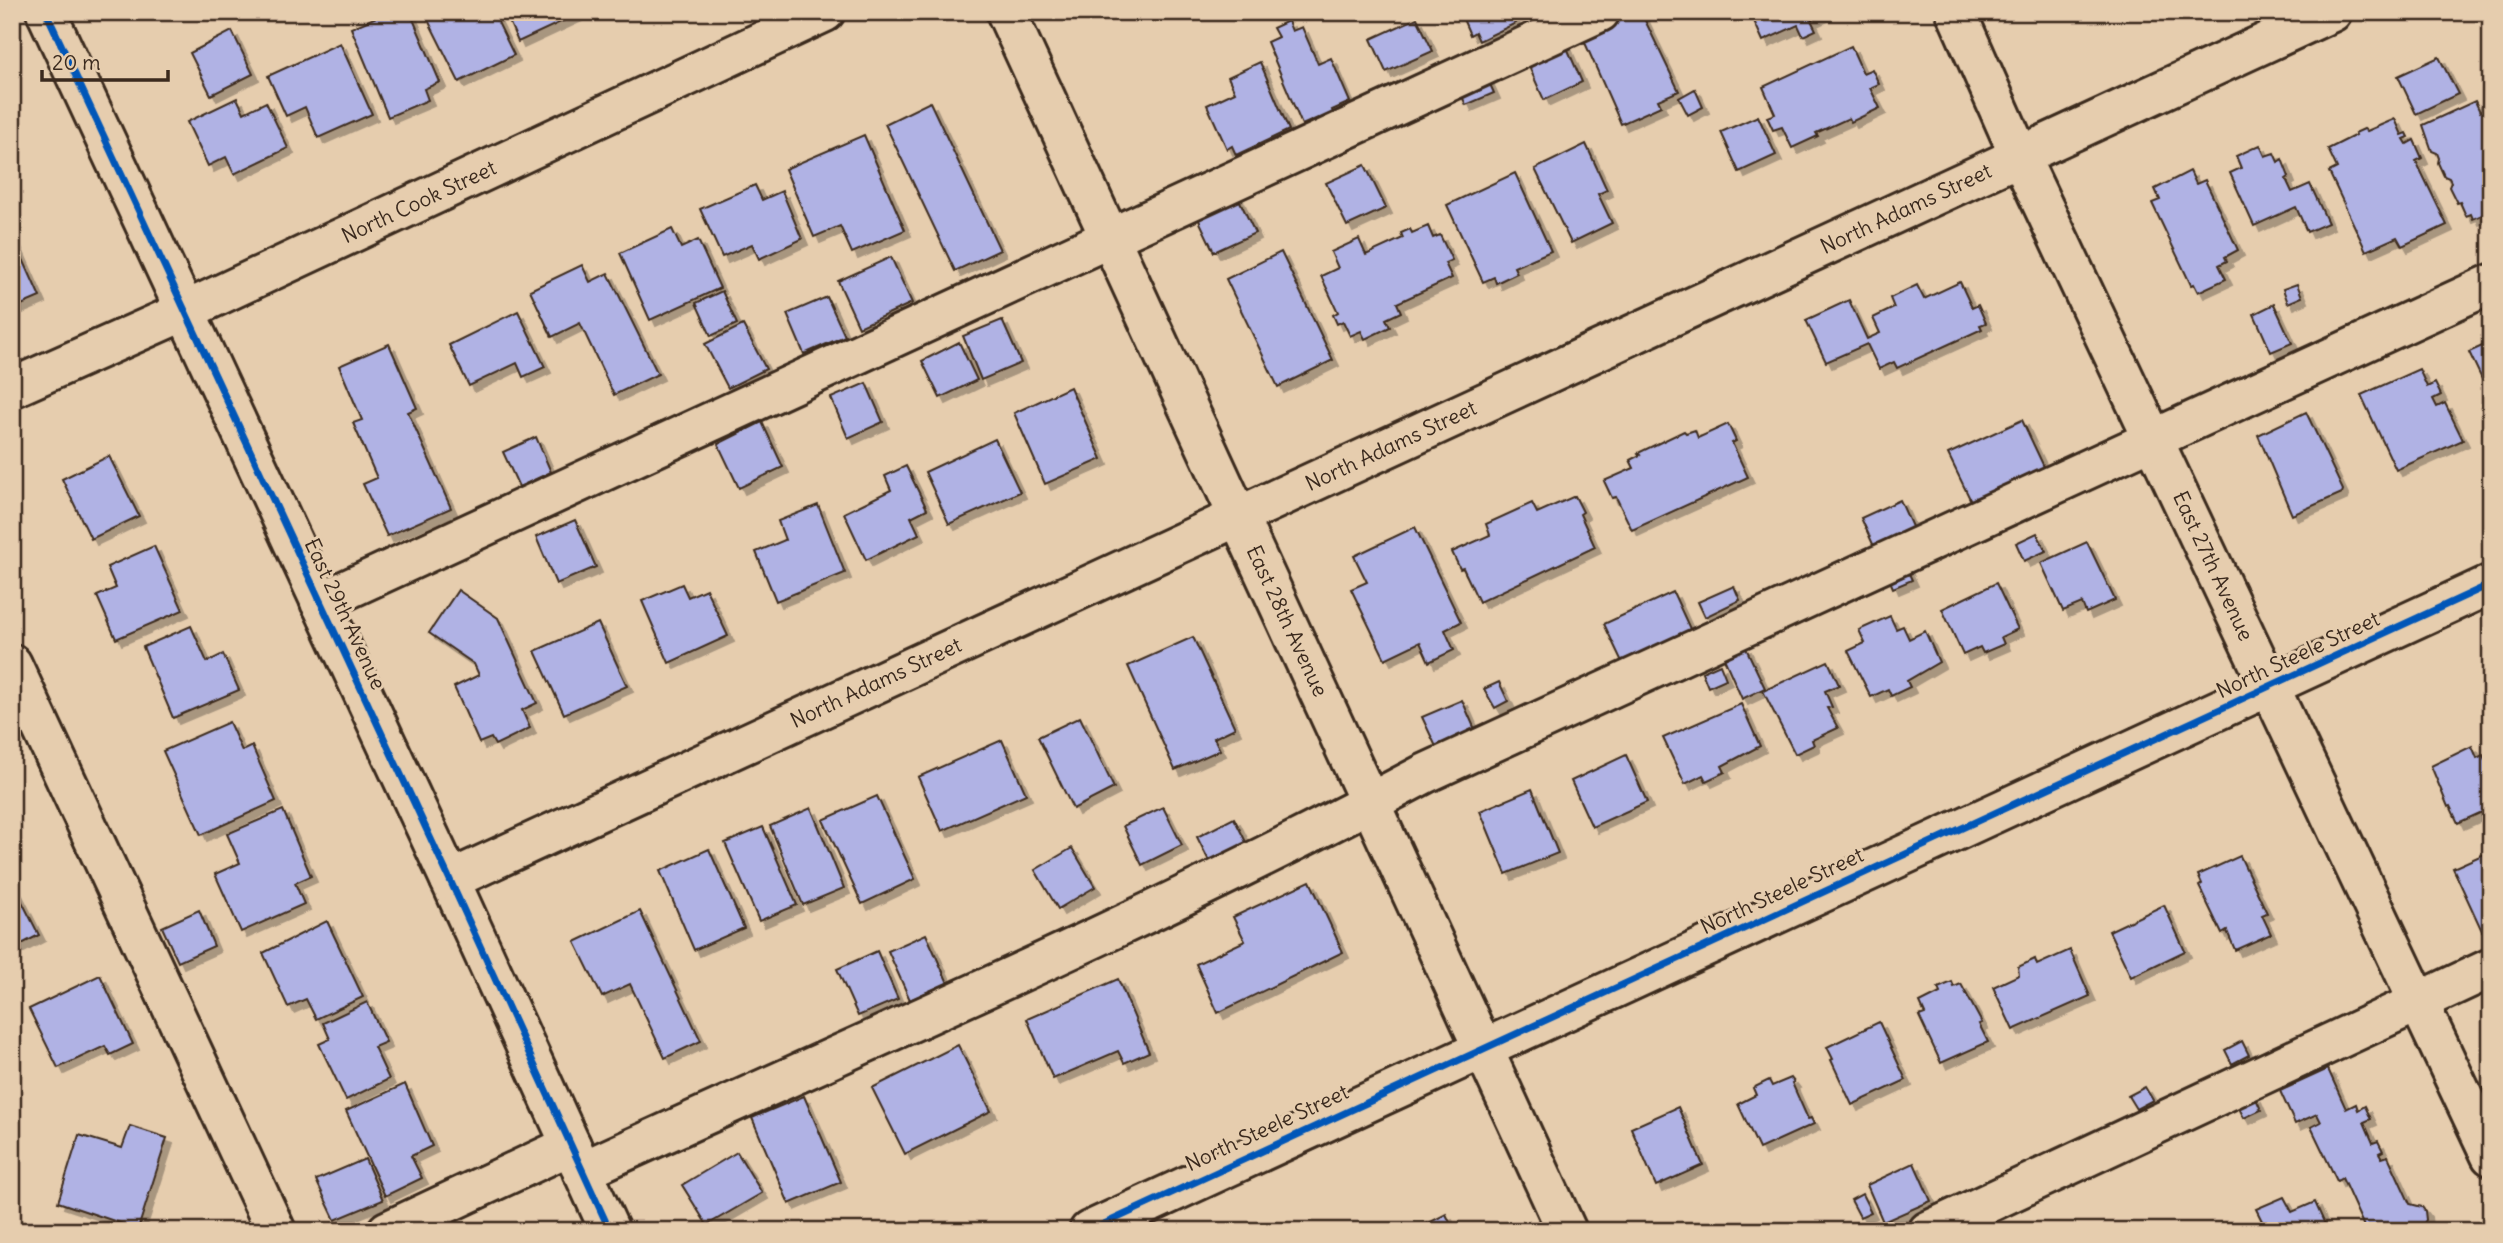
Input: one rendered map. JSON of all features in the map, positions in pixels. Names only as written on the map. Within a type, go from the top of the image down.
[{"type":"street","name":"North Cook Street","points":[[12,388],[185,311],[825,12]]},
{"type":"street","name":"East 28th Avenue","points":[[1006,12],[1567,1231]]},
{"type":"street","points":[[320,602],[1600,12]]},
{"type":"street","name":"East 27th Avenue","points":[[1956,12],[2020,157],[2491,1156]]},
{"type":"street","name":"North Adams Street","points":[[450,880],[2332,12]]},
{"type":"street","name":"East 29th Avenue","points":[[60,17],[185,311],[610,1231]]},
{"type":"street","points":[[387,1231],[577,1158],[1104,933],[1320,829],[1424,774],[2491,284]]},
{"type":"street","name":"North Steele Street","points":[[1089,1231],[2491,584]]},
{"type":"street","points":[[12,664],[276,1231]]},
{"type":"street","points":[[1928,1231],[2491,968]]},
{"type":"building","points":[[388,12],[410,12],[440,82],[424,89],[428,100],[388,117],[351,28]]},
{"type":"building","points":[[424,12],[493,12],[514,55],[459,82]]},
{"type":"building","points":[[505,12],[575,12],[576,15],[518,42]]},
{"type":"building","points":[[1460,12],[1517,12],[1512,15],[1516,23],[1479,41],[1475,32],[1470,35]]},
{"type":"building","points":[[1635,12],[1641,12],[1679,91],[1658,100],[1661,106],[1621,124],[1582,36]]},
{"type":"building","points":[[1750,12],[1824,14],[1811,20],[1816,30],[1803,36],[1798,25],[1763,41]]},
{"type":"building","points":[[1417,18],[1433,51],[1386,72],[1371,39]]},
{"type":"building","points":[[1288,21],[1292,31],[1302,27],[1318,64],[1331,58],[1350,102],[1332,110],[1334,115],[1319,122],[1318,118],[1302,125],[1267,42],[1278,37],[1273,28]]},
{"type":"building","points":[[232,31],[253,74],[211,95],[190,53]]},
{"type":"building","points":[[340,43],[372,114],[318,138],[305,107],[286,116],[268,76]]},
{"type":"building","points":[[1565,43],[1582,82],[1544,100],[1526,60]]},
{"type":"building","points":[[1851,46],[1863,73],[1872,69],[1879,84],[1870,88],[1880,108],[1851,122],[1849,118],[1816,133],[1818,136],[1792,148],[1782,127],[1773,130],[1767,117],[1775,114],[1763,87]]},
{"type":"building","points":[[2439,57],[2458,94],[2416,114],[2398,76]]},
{"type":"building","points":[[1260,62],[1289,130],[1236,155],[1232,146],[1227,149],[1207,105],[1235,92],[1228,77]]},
{"type":"building","points":[[1484,71],[1494,93],[1466,105],[1456,84]]},
{"type":"building","points":[[1695,89],[1703,107],[1688,115],[1679,98]]},
{"type":"building","points":[[237,98],[244,113],[266,102],[288,148],[234,174],[226,157],[208,166],[187,122]]},
{"type":"building","points":[[2475,101],[2480,112],[2491,107],[2491,203],[2484,206],[2487,213],[2473,219],[2471,214],[2466,216],[2460,202],[2457,203],[2449,187],[2451,182],[2444,176],[2437,153],[2432,151],[2423,125]]},
{"type":"building","points":[[930,102],[1000,250],[955,271],[885,124]]},
{"type":"building","points":[[1758,116],[1776,155],[1739,172],[1721,132]]},
{"type":"building","points":[[2395,119],[2402,135],[2407,133],[2409,137],[2404,139],[2407,144],[2414,140],[2422,158],[2416,161],[2447,225],[2402,246],[2397,237],[2366,251],[2329,172],[2337,168],[2328,149],[2356,135],[2355,133]]},
{"type":"building","points":[[864,135],[905,230],[852,253],[840,226],[814,237],[785,169]]},
{"type":"building","points":[[1586,144],[1607,190],[1598,194],[1612,223],[1571,243],[1535,169]]},
{"type":"building","points":[[2260,145],[2265,156],[2274,153],[2278,162],[2282,159],[2292,192],[2310,184],[2328,223],[2307,232],[2296,207],[2254,226],[2230,173],[2241,168],[2236,156]]},
{"type":"building","points":[[1365,165],[1386,208],[1347,226],[1326,183]]},
{"type":"building","points":[[2190,171],[2196,184],[2205,180],[2238,250],[2225,257],[2227,261],[2219,265],[2226,279],[2198,292],[2194,284],[2191,285],[2152,203],[2160,200],[2155,189]]},
{"type":"building","points":[[1515,173],[1551,251],[1514,267],[1517,273],[1496,283],[1494,277],[1483,282],[1447,205]]},
{"type":"building","points":[[755,185],[762,200],[782,191],[802,239],[759,259],[752,244],[722,257],[700,209]]},
{"type":"building","points":[[1237,195],[1255,233],[1214,252],[1196,214]]},
{"type":"building","points":[[1428,226],[1433,238],[1440,235],[1452,260],[1445,263],[1452,278],[1397,303],[1401,312],[1386,319],[1390,327],[1365,339],[1361,331],[1350,336],[1343,321],[1337,324],[1333,315],[1338,312],[1321,276],[1338,268],[1331,252],[1359,239],[1366,255],[1403,238],[1401,233],[1410,229],[1412,233]]},
{"type":"building","points":[[672,229],[681,248],[698,240],[720,288],[650,320],[620,253]]},
{"type":"building","points":[[14,239],[40,297],[12,309],[12,240]]},
{"type":"building","points":[[1281,252],[1333,360],[1278,387],[1226,279]]},
{"type":"building","points":[[891,257],[912,303],[859,327],[838,281]]},
{"type":"building","points":[[582,265],[590,282],[608,273],[658,374],[614,395],[580,323],[552,337],[530,290]]},
{"type":"building","points":[[1960,282],[1972,308],[1978,305],[1986,323],[1980,325],[1982,329],[1897,368],[1894,362],[1879,369],[1867,344],[1826,362],[1806,320],[1849,300],[1867,339],[1880,333],[1873,318],[1894,308],[1890,298],[1917,285],[1924,299]]},
{"type":"building","points":[[2297,284],[2302,297],[2288,303],[2283,289]]},
{"type":"building","points":[[722,291],[737,324],[711,336],[696,303]]},
{"type":"building","points":[[827,297],[845,336],[804,354],[787,314]]},
{"type":"building","points":[[2274,304],[2292,343],[2271,352],[2254,314]]},
{"type":"building","points":[[518,311],[545,367],[523,377],[517,363],[469,386],[449,345]]},
{"type":"building","points":[[1002,320],[1021,363],[981,380],[963,336]]},
{"type":"building","points":[[743,325],[766,369],[728,388],[705,344]]},
{"type":"building","points":[[959,342],[977,380],[940,398],[922,361]]},
{"type":"building","points":[[2491,342],[2491,398],[2469,352]]},
{"type":"building","points":[[389,344],[417,408],[408,412],[451,508],[387,536],[363,484],[377,478],[353,423],[362,420],[339,366]]},
{"type":"building","points":[[2419,369],[2427,387],[2435,383],[2441,395],[2433,399],[2437,407],[2445,403],[2463,440],[2396,470],[2361,395]]},
{"type":"building","points":[[866,383],[883,422],[848,438],[831,398]]},
{"type":"building","points":[[1070,387],[1102,459],[1045,484],[1014,413]]},
{"type":"building","points":[[2306,412],[2343,490],[2342,493],[2292,515],[2258,435]]},
{"type":"building","points":[[2022,420],[2046,471],[1973,505],[1948,454]]},
{"type":"building","points":[[762,422],[783,467],[739,488],[718,444]]},
{"type":"building","points":[[1728,424],[1736,441],[1732,443],[1748,477],[1632,530],[1616,497],[1612,498],[1604,481],[1634,468],[1630,460],[1640,455],[1638,453],[1684,431],[1686,433],[1695,430],[1698,438]]},
{"type":"building","points":[[536,437],[551,472],[519,487],[503,452]]},
{"type":"building","points":[[995,439],[1020,492],[949,524],[925,472]]},
{"type":"building","points":[[109,456],[139,516],[91,539],[62,479]]},
{"type":"building","points":[[906,466],[927,509],[911,517],[919,534],[866,560],[844,513],[891,490],[885,476]]},
{"type":"building","points":[[1575,496],[1595,547],[1479,602],[1452,552],[1490,535],[1486,524],[1532,503],[1537,513]]},
{"type":"building","points":[[1900,500],[1913,529],[1882,564],[1861,518]]},
{"type":"building","points":[[818,505],[845,573],[776,601],[756,552],[785,540],[778,521]]},
{"type":"building","points":[[575,520],[596,567],[556,584],[536,537]]},
{"type":"building","points":[[1415,527],[1461,622],[1445,630],[1454,650],[1429,662],[1420,642],[1385,659],[1351,589],[1367,582],[1354,556]]},
{"type":"building","points":[[2037,533],[2046,551],[2024,561],[2016,543]]},
{"type":"building","points":[[2087,542],[2115,600],[2086,613],[2082,603],[2063,611],[2041,563]]},
{"type":"building","points":[[154,546],[183,610],[116,639],[97,596],[116,588],[107,567]]},
{"type":"building","points":[[1906,567],[1912,580],[1893,588],[1888,576]]},
{"type":"building","points":[[1996,583],[2018,629],[2001,637],[2004,644],[1983,653],[1980,647],[1963,655],[1942,609]]},
{"type":"building","points":[[682,584],[688,597],[706,589],[728,636],[669,663],[642,601]]},
{"type":"building","points":[[1734,586],[1740,600],[1705,617],[1698,602]]},
{"type":"building","points":[[458,590],[498,618],[537,703],[522,710],[530,728],[495,745],[491,738],[479,743],[454,687],[479,675],[474,664],[429,633]]},
{"type":"building","points":[[1673,592],[1691,631],[1623,664],[1604,624]]},
{"type":"building","points":[[1890,616],[1896,629],[1903,626],[1909,639],[1925,631],[1939,662],[1907,681],[1910,687],[1891,696],[1888,689],[1871,697],[1848,651],[1865,643],[1859,630]]},
{"type":"building","points":[[598,623],[627,686],[564,714],[535,651]]},
{"type":"building","points":[[191,626],[207,662],[223,654],[239,690],[173,718],[143,647]]},
{"type":"building","points":[[1193,637],[1235,728],[1214,738],[1220,750],[1175,770],[1128,666]]},
{"type":"building","points":[[1745,646],[1765,688],[1742,699],[1723,656]]},
{"type":"building","points":[[1828,661],[1839,685],[1825,691],[1832,707],[1827,708],[1838,728],[1812,740],[1814,745],[1795,754],[1763,691]]},
{"type":"building","points":[[1720,664],[1726,679],[1708,687],[1702,672]]},
{"type":"building","points":[[1499,682],[1508,701],[1495,708],[1484,689]]},
{"type":"building","points":[[1462,700],[1477,734],[1438,751],[1422,717]]},
{"type":"building","points":[[1741,704],[1760,746],[1722,766],[1725,772],[1706,781],[1703,775],[1685,784],[1663,738]]},
{"type":"building","points":[[1080,717],[1114,788],[1073,809],[1038,737]]},
{"type":"building","points":[[229,722],[242,751],[252,746],[276,801],[201,835],[163,751]]},
{"type":"building","points":[[1002,740],[1026,794],[942,831],[918,777]]},
{"type":"building","points":[[2472,746],[2477,758],[2483,755],[2491,773],[2491,808],[2458,823],[2450,806],[2448,807],[2431,766]]},
{"type":"building","points":[[1626,755],[1647,802],[1592,827],[1571,781]]},
{"type":"building","points":[[1532,789],[1558,853],[1506,874],[1480,811]]},
{"type":"building","points":[[877,796],[915,879],[862,904],[823,820]]},
{"type":"building","points":[[1163,807],[1182,845],[1142,865],[1123,826]]},
{"type":"building","points":[[811,808],[844,888],[803,905],[770,826]]},
{"type":"building","points":[[283,810],[311,876],[295,883],[304,904],[241,932],[215,874],[240,863],[227,834]]},
{"type":"building","points":[[1234,818],[1247,844],[1210,863],[1197,837]]},
{"type":"building","points":[[763,827],[797,905],[759,921],[725,843]]},
{"type":"building","points":[[1072,848],[1095,887],[1058,909],[1035,870]]},
{"type":"building","points":[[709,849],[744,928],[694,950],[660,871]]},
{"type":"building","points":[[2491,851],[2491,927],[2482,931],[2453,868]]},
{"type":"building","points":[[2240,856],[2267,913],[2262,915],[2271,934],[2235,950],[2227,931],[2222,934],[2199,886],[2202,884],[2198,875]]},
{"type":"building","points":[[1310,881],[1343,952],[1218,1013],[1196,964],[1245,941],[1233,917]]},
{"type":"building","points":[[12,882],[39,935],[12,949]]},
{"type":"building","points":[[2164,905],[2185,951],[2131,977],[2109,931]]},
{"type":"building","points":[[199,910],[214,946],[178,962],[162,927]]},
{"type":"building","points":[[640,911],[701,1041],[665,1058],[630,984],[602,997],[575,942]]},
{"type":"building","points":[[327,921],[363,997],[316,1019],[306,999],[288,1007],[263,953]]},
{"type":"building","points":[[926,934],[948,983],[910,1000],[888,951]]},
{"type":"building","points":[[2070,950],[2090,996],[2013,1030],[1993,987],[2019,975],[2018,967],[2035,959],[2037,965]]},
{"type":"building","points":[[877,951],[898,999],[858,1016],[837,969]]},
{"type":"building","points":[[100,975],[133,1044],[110,1055],[105,1046],[58,1068],[29,1009]]},
{"type":"building","points":[[1118,979],[1149,1052],[1124,1063],[1118,1051],[1053,1079],[1027,1019]]},
{"type":"building","points":[[1952,982],[1954,987],[1961,984],[1982,1023],[1979,1024],[1988,1042],[1941,1063],[1919,1016],[1925,1014],[1920,1003],[1940,993],[1938,988]]},
{"type":"building","points":[[367,1002],[386,1042],[374,1047],[389,1079],[346,1100],[319,1044],[330,1039],[323,1023]]},
{"type":"building","points":[[1879,1022],[1906,1080],[1852,1105],[1827,1047]]},
{"type":"building","points":[[2242,1041],[2249,1055],[2232,1064],[2225,1050]]},
{"type":"building","points":[[958,1045],[991,1111],[905,1154],[872,1088]]},
{"type":"building","points":[[2328,1069],[2346,1109],[2356,1104],[2358,1110],[2365,1106],[2371,1119],[2364,1122],[2373,1143],[2378,1141],[2383,1151],[2379,1153],[2382,1158],[2388,1156],[2410,1204],[2422,1207],[2425,1211],[2426,1220],[2419,1230],[2406,1230],[2403,1225],[2392,1228],[2394,1231],[2366,1231],[2342,1178],[2337,1181],[2311,1127],[2321,1122],[2317,1114],[2295,1124],[2280,1091]]},
{"type":"building","points":[[1791,1078],[1808,1119],[1811,1118],[1814,1124],[1759,1149],[1738,1104],[1756,1095],[1753,1088],[1769,1080],[1772,1086]]},
{"type":"building","points":[[405,1084],[432,1146],[411,1156],[422,1178],[385,1196],[346,1111]]},
{"type":"building","points":[[2145,1087],[2153,1100],[2136,1109],[2128,1096]]},
{"type":"building","points":[[804,1096],[841,1182],[789,1204],[752,1118]]},
{"type":"building","points":[[2255,1096],[2261,1110],[2244,1118],[2237,1104]]},
{"type":"building","points":[[1678,1107],[1703,1165],[1656,1186],[1631,1128]]},
{"type":"building","points":[[130,1126],[167,1138],[138,1229],[58,1202],[79,1135],[122,1148]]},
{"type":"building","points":[[737,1152],[762,1193],[707,1225],[682,1185]]},
{"type":"building","points":[[365,1159],[383,1200],[335,1220],[316,1180]]},
{"type":"building","points":[[1914,1163],[1931,1201],[1883,1222],[1867,1185]]},
{"type":"building","points":[[1862,1194],[1871,1212],[1860,1217],[1851,1200]]},
{"type":"building","points":[[2284,1197],[2292,1212],[2315,1202],[2328,1231],[2261,1231],[2266,1229],[2256,1209]]},
{"type":"building","points":[[1446,1214],[1454,1231],[1413,1231]]},
{"type":"cycle path","points":[[46,12],[450,880],[610,1231]]},
{"type":"cycle path","points":[[1089,1231],[2491,584]]}]
